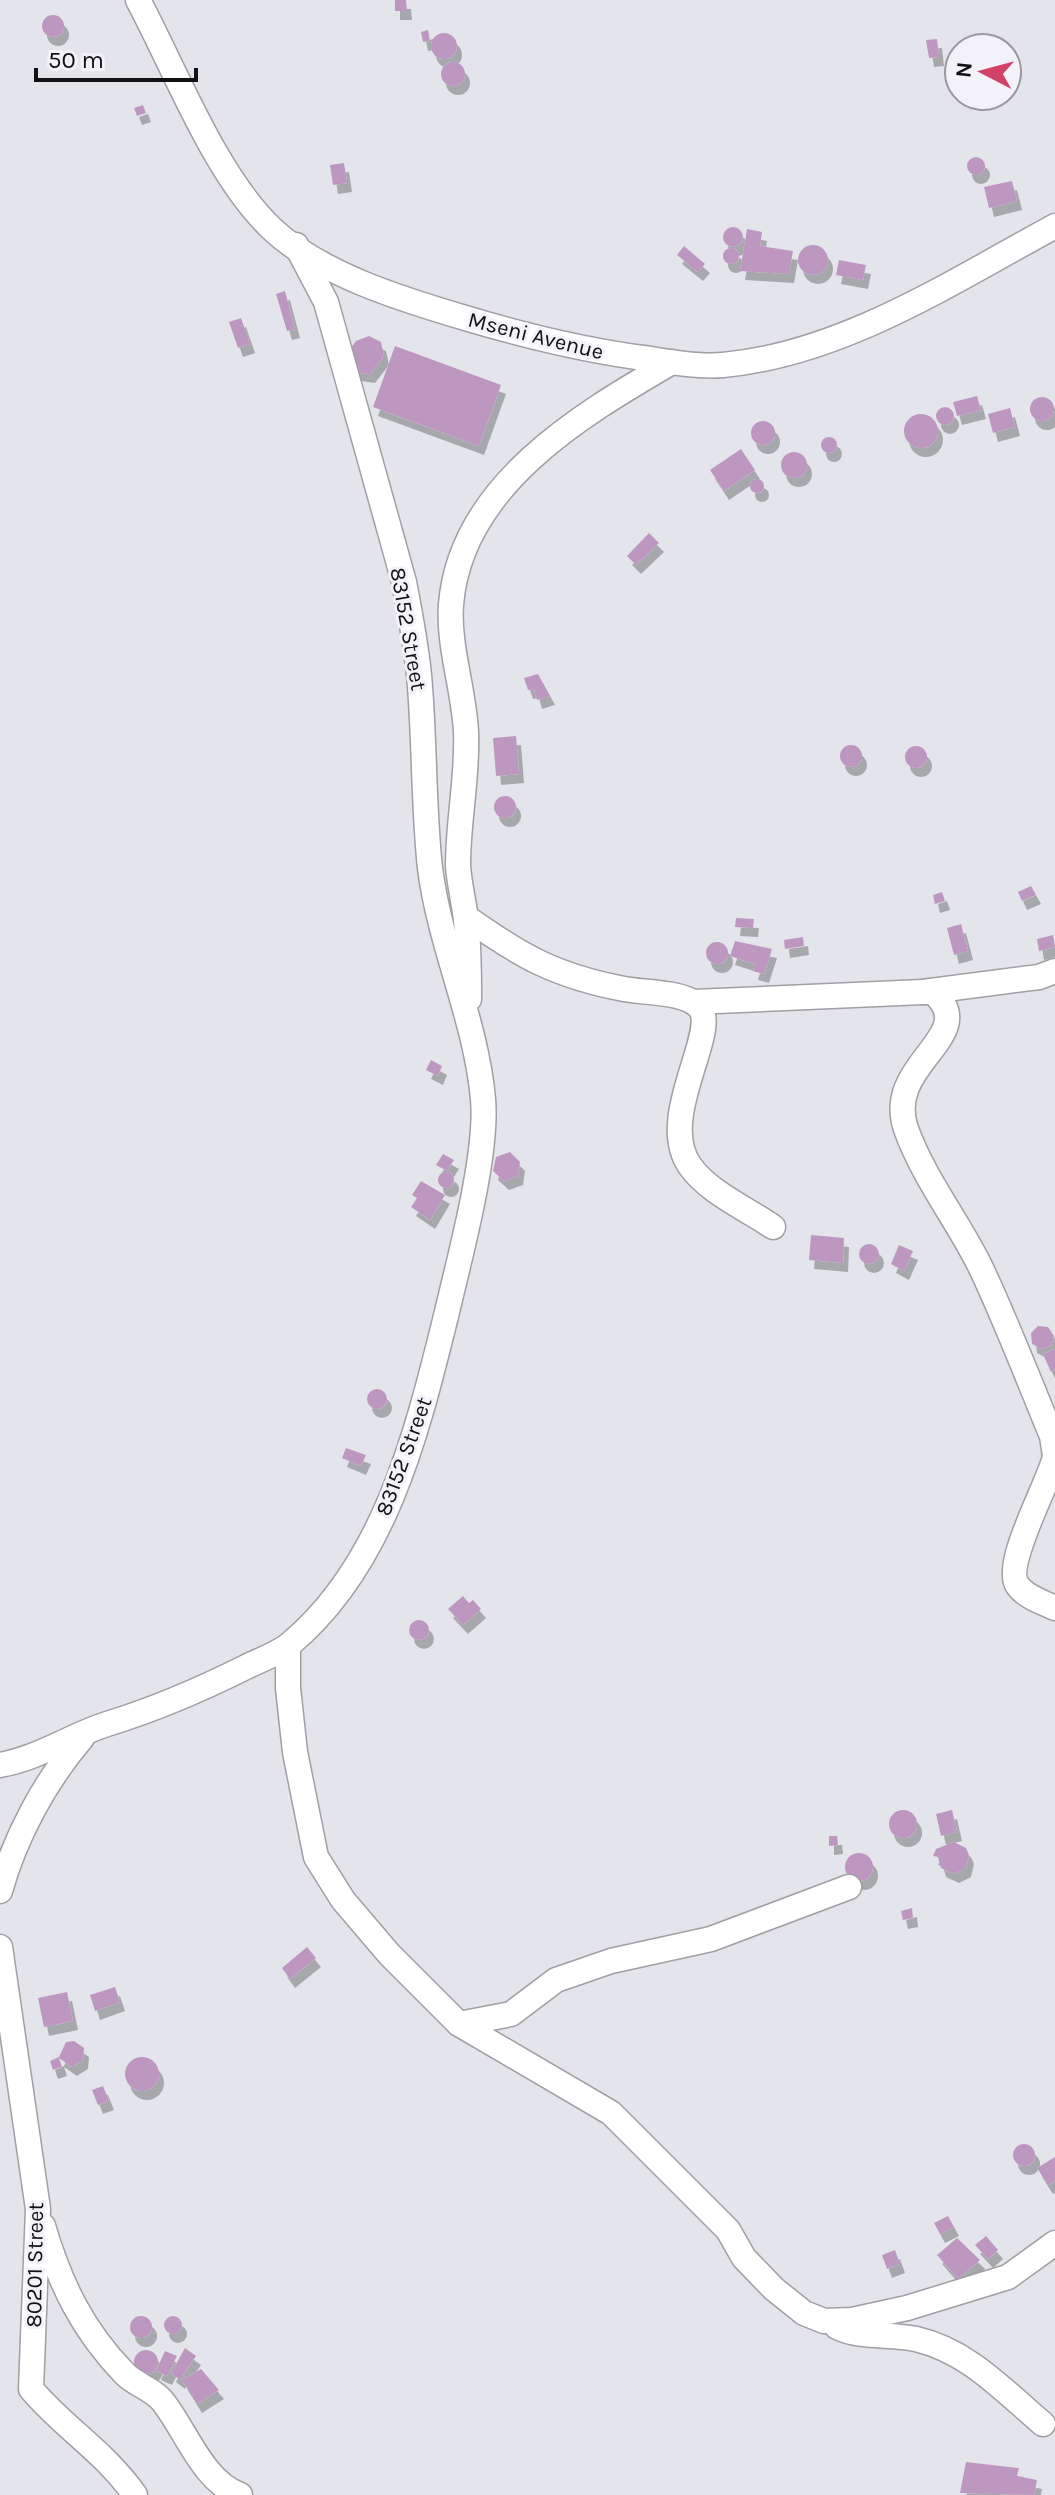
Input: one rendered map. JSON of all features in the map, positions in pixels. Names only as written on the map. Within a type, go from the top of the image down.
[{"type":"street","name":"Mseni Avenue","points":[[138,0],[233,179],[273,230],[338,272],[442,311],[535,339],[672,362],[720,366],[804,351],[966,274],[1055,226]]},
{"type":"street","name":"83152 Street","points":[[0,1765],[28,1760],[89,1730],[183,1699],[288,1646],[329,1607],[360,1561],[384,1513],[425,1401],[454,1278],[481,1139],[483,1102],[469,1024],[452,972],[430,870],[419,672],[404,582],[326,302],[296,245]]},
{"type":"street","name":"83152 Street","points":[[469,1024],[466,917],[458,868],[467,736],[451,616],[454,587],[466,547],[487,510],[533,454],[617,394],[672,362]]},
{"type":"street","points":[[466,917],[546,969],[623,989],[693,1002],[933,992],[946,1004],[947,1030],[915,1067],[907,1085],[902,1103],[906,1129],[919,1164],[981,1268],[1052,1436],[1055,1457],[1049,1482],[1023,1536],[1013,1567],[1018,1587],[1055,1608]]},
{"type":"street","points":[[923,992],[1039,977],[1055,971]]},
{"type":"street","points":[[693,1002],[701,1010],[703,1024],[679,1118],[683,1154],[698,1176],[773,1227]]},
{"type":"street","points":[[288,1646],[288,1688],[295,1752],[316,1857],[343,1900],[389,1954],[459,2024],[611,2113],[728,2230],[744,2258],[774,2289],[804,2313],[848,2332],[912,2338],[939,2345],[965,2358],[1043,2424]]},
{"type":"street","points":[[0,1891],[8,1863],[42,1795],[62,1761],[89,1730]]},
{"type":"street","points":[[459,2024],[511,2014],[556,1980],[611,1961],[711,1939],[849,1887]]},
{"type":"street","name":"80201 Street","points":[[0,1947],[21,2073],[38,2209],[31,2389],[51,2412],[114,2465],[135,2495]]},
{"type":"street","points":[[38,2209],[61,2281],[91,2335],[134,2383],[161,2398],[213,2478],[240,2495]]},
{"type":"street","points":[[824,2321],[852,2320],[907,2308],[1008,2277],[1055,2243]]},
{"type":"building","points":[[395,0],[406,0],[407,11],[395,11]]},
{"type":"building","points":[[53,15],[61,18],[64,26],[61,34],[53,37],[45,34],[42,26],[45,18]]},
{"type":"building","points":[[428,30],[430,41],[423,42],[421,32]]},
{"type":"building","points":[[444,33],[453,37],[457,46],[453,55],[444,59],[435,55],[431,46],[435,37]]},
{"type":"building","points":[[937,39],[939,57],[929,58],[926,40]]},
{"type":"building","points":[[453,62],[462,65],[465,74],[462,83],[453,86],[444,83],[441,74],[444,65]]},
{"type":"building","points":[[143,105],[146,113],[137,116],[134,108]]},
{"type":"building","points":[[976,157],[985,166],[976,175],[967,166]]},
{"type":"building","points":[[344,163],[347,183],[333,185],[330,165]]},
{"type":"building","points":[[1012,181],[1017,201],[989,208],[984,187]]},
{"type":"building","points":[[733,227],[740,230],[743,237],[740,244],[733,247],[726,244],[723,237],[726,230]]},
{"type":"building","points":[[747,229],[762,232],[760,246],[793,251],[789,274],[740,271]]},
{"type":"building","points":[[813,245],[819,246],[827,254],[827,266],[819,274],[813,275],[807,274],[799,266],[798,260],[799,254],[807,246]]},
{"type":"building","points":[[684,246],[705,264],[698,272],[677,255]]},
{"type":"building","points":[[728,248],[734,248],[739,256],[737,262],[728,264],[723,259],[723,253]]},
{"type":"building","points":[[839,260],[866,265],[863,280],[836,275]]},
{"type":"building","points":[[285,291],[295,329],[287,331],[276,294]]},
{"type":"building","points":[[241,318],[250,344],[238,348],[229,322]]},
{"type":"building","points":[[369,336],[381,342],[384,356],[370,374],[356,372],[351,348],[356,341]]},
{"type":"building","points":[[395,346],[501,385],[479,446],[373,407]]},
{"type":"building","points":[[977,396],[981,410],[957,416],[953,402]]},
{"type":"building","points":[[1042,397],[1050,401],[1054,409],[1050,417],[1042,421],[1034,417],[1030,409],[1034,401]]},
{"type":"building","points":[[945,407],[954,416],[945,425],[936,416]]},
{"type":"building","points":[[1010,408],[1015,427],[993,433],[988,414]]},
{"type":"building","points":[[921,414],[933,419],[938,431],[933,443],[921,448],[909,443],[904,431],[909,419]]},
{"type":"building","points":[[763,421],[772,424],[775,433],[772,442],[763,445],[754,442],[751,433],[754,424]]},
{"type":"building","points":[[826,437],[832,437],[837,445],[835,451],[826,453],[821,448],[821,442]]},
{"type":"building","points":[[741,449],[755,470],[724,491],[710,470]]},
{"type":"building","points":[[794,452],[803,456],[807,465],[803,474],[794,478],[785,474],[781,465],[785,456]]},
{"type":"building","points":[[757,479],[764,486],[757,493],[750,486]]},
{"type":"building","points":[[649,533],[659,543],[636,565],[627,556]]},
{"type":"building","points":[[538,674],[550,696],[537,700],[534,689],[528,690],[524,678]]},
{"type":"building","points":[[516,736],[519,774],[496,776],[493,738]]},
{"type":"building","points":[[851,745],[859,748],[862,756],[859,764],[851,767],[843,764],[840,756],[843,748]]},
{"type":"building","points":[[912,746],[920,746],[927,757],[920,768],[912,768],[905,761],[905,753]]},
{"type":"building","points":[[505,796],[513,799],[516,807],[513,815],[505,818],[497,815],[494,807],[497,799]]},
{"type":"building","points":[[1031,886],[1036,895],[1022,901],[1018,892]]},
{"type":"building","points":[[942,892],[945,901],[935,904],[933,895]]},
{"type":"building","points":[[736,918],[754,919],[753,928],[735,927]]},
{"type":"building","points":[[961,924],[968,951],[954,955],[947,928]]},
{"type":"building","points":[[1053,935],[1055,947],[1039,951],[1037,939]]},
{"type":"building","points":[[803,937],[804,946],[785,949],[784,940]]},
{"type":"building","points":[[735,941],[772,949],[764,974],[753,971],[755,964],[730,956]]},
{"type":"building","points":[[717,942],[725,945],[728,953],[725,961],[717,964],[709,961],[706,953],[709,945]]},
{"type":"building","points":[[431,1060],[442,1066],[438,1076],[426,1070]]},
{"type":"building","points":[[510,1152],[520,1162],[518,1176],[504,1181],[493,1171],[496,1157]]},
{"type":"building","points":[[443,1154],[454,1160],[447,1171],[436,1165]]},
{"type":"building","points":[[446,1172],[452,1174],[452,1186],[446,1188],[440,1186],[438,1180],[440,1174]]},
{"type":"building","points":[[421,1181],[445,1195],[430,1220],[411,1207],[417,1198],[412,1195]]},
{"type":"building","points":[[811,1235],[844,1238],[843,1263],[809,1260]]},
{"type":"building","points":[[869,1244],[876,1247],[879,1254],[876,1261],[869,1264],[862,1261],[859,1254],[862,1247]]},
{"type":"building","points":[[899,1245],[913,1251],[904,1271],[891,1264]]},
{"type":"building","points":[[1038,1326],[1048,1327],[1054,1336],[1051,1346],[1041,1349],[1032,1344],[1031,1333]]},
{"type":"building","points":[[1055,1349],[1055,1370],[1051,1372],[1043,1354]]},
{"type":"building","points":[[377,1389],[384,1392],[387,1399],[384,1406],[377,1409],[370,1406],[367,1399],[370,1392]]},
{"type":"building","points":[[346,1448],[366,1455],[361,1466],[342,1458]]},
{"type":"building","points":[[463,1596],[469,1603],[473,1600],[481,1609],[463,1625],[448,1609]]},
{"type":"building","points":[[419,1620],[426,1623],[429,1630],[426,1637],[419,1640],[412,1637],[409,1630],[412,1623]]},
{"type":"building","points":[[903,1810],[913,1814],[917,1824],[913,1834],[903,1838],[893,1834],[889,1824],[893,1814]]},
{"type":"building","points":[[952,1810],[957,1832],[941,1836],[936,1814]]},
{"type":"building","points":[[829,1836],[837,1836],[838,1845],[829,1846]]},
{"type":"building","points":[[954,1842],[966,1848],[969,1855],[966,1868],[954,1874],[941,1868],[938,1857],[933,1856],[936,1849]]},
{"type":"building","points":[[859,1853],[869,1857],[873,1867],[869,1877],[859,1881],[849,1877],[845,1867],[849,1857]]},
{"type":"building","points":[[912,1908],[913,1918],[903,1920],[901,1911]]},
{"type":"building","points":[[307,1947],[316,1958],[290,1979],[282,1968]]},
{"type":"building","points":[[115,1987],[120,2002],[95,2011],[90,1995]]},
{"type":"building","points":[[67,1992],[73,2021],[44,2027],[38,1998]]},
{"type":"building","points":[[74,2041],[84,2048],[83,2060],[72,2067],[59,2058],[62,2067],[53,2070],[50,2061],[59,2057],[66,2042]]},
{"type":"building","points":[[142,2057],[154,2062],[159,2074],[154,2086],[142,2091],[130,2086],[125,2074],[130,2062]]},
{"type":"building","points":[[103,2086],[109,2101],[98,2105],[92,2090]]},
{"type":"building","points":[[1024,2144],[1032,2147],[1035,2155],[1032,2163],[1024,2166],[1016,2163],[1013,2155],[1016,2147]]},
{"type":"building","points":[[1055,2157],[1055,2181],[1048,2185],[1037,2168]]},
{"type":"building","points":[[948,2216],[954,2227],[940,2234],[934,2223]]},
{"type":"building","points":[[986,2236],[998,2250],[988,2259],[975,2245]]},
{"type":"building","points":[[957,2238],[980,2260],[958,2279],[937,2255]]},
{"type":"building","points":[[895,2250],[900,2264],[887,2269],[882,2255]]},
{"type":"building","points":[[137,2316],[145,2316],[152,2327],[145,2338],[137,2338],[130,2331],[130,2323]]},
{"type":"building","points":[[173,2316],[182,2325],[173,2334],[164,2325]]},
{"type":"building","points":[[185,2348],[196,2356],[180,2380],[171,2373]]},
{"type":"building","points":[[146,2350],[154,2354],[158,2362],[154,2370],[146,2374],[138,2370],[134,2362],[138,2354]]},
{"type":"building","points":[[165,2351],[177,2356],[167,2376],[156,2371]]},
{"type":"building","points":[[201,2369],[219,2390],[197,2404],[182,2380]]},
{"type":"building","points":[[966,2462],[1019,2468],[1017,2476],[1037,2480],[1034,2495],[960,2493]]}]
